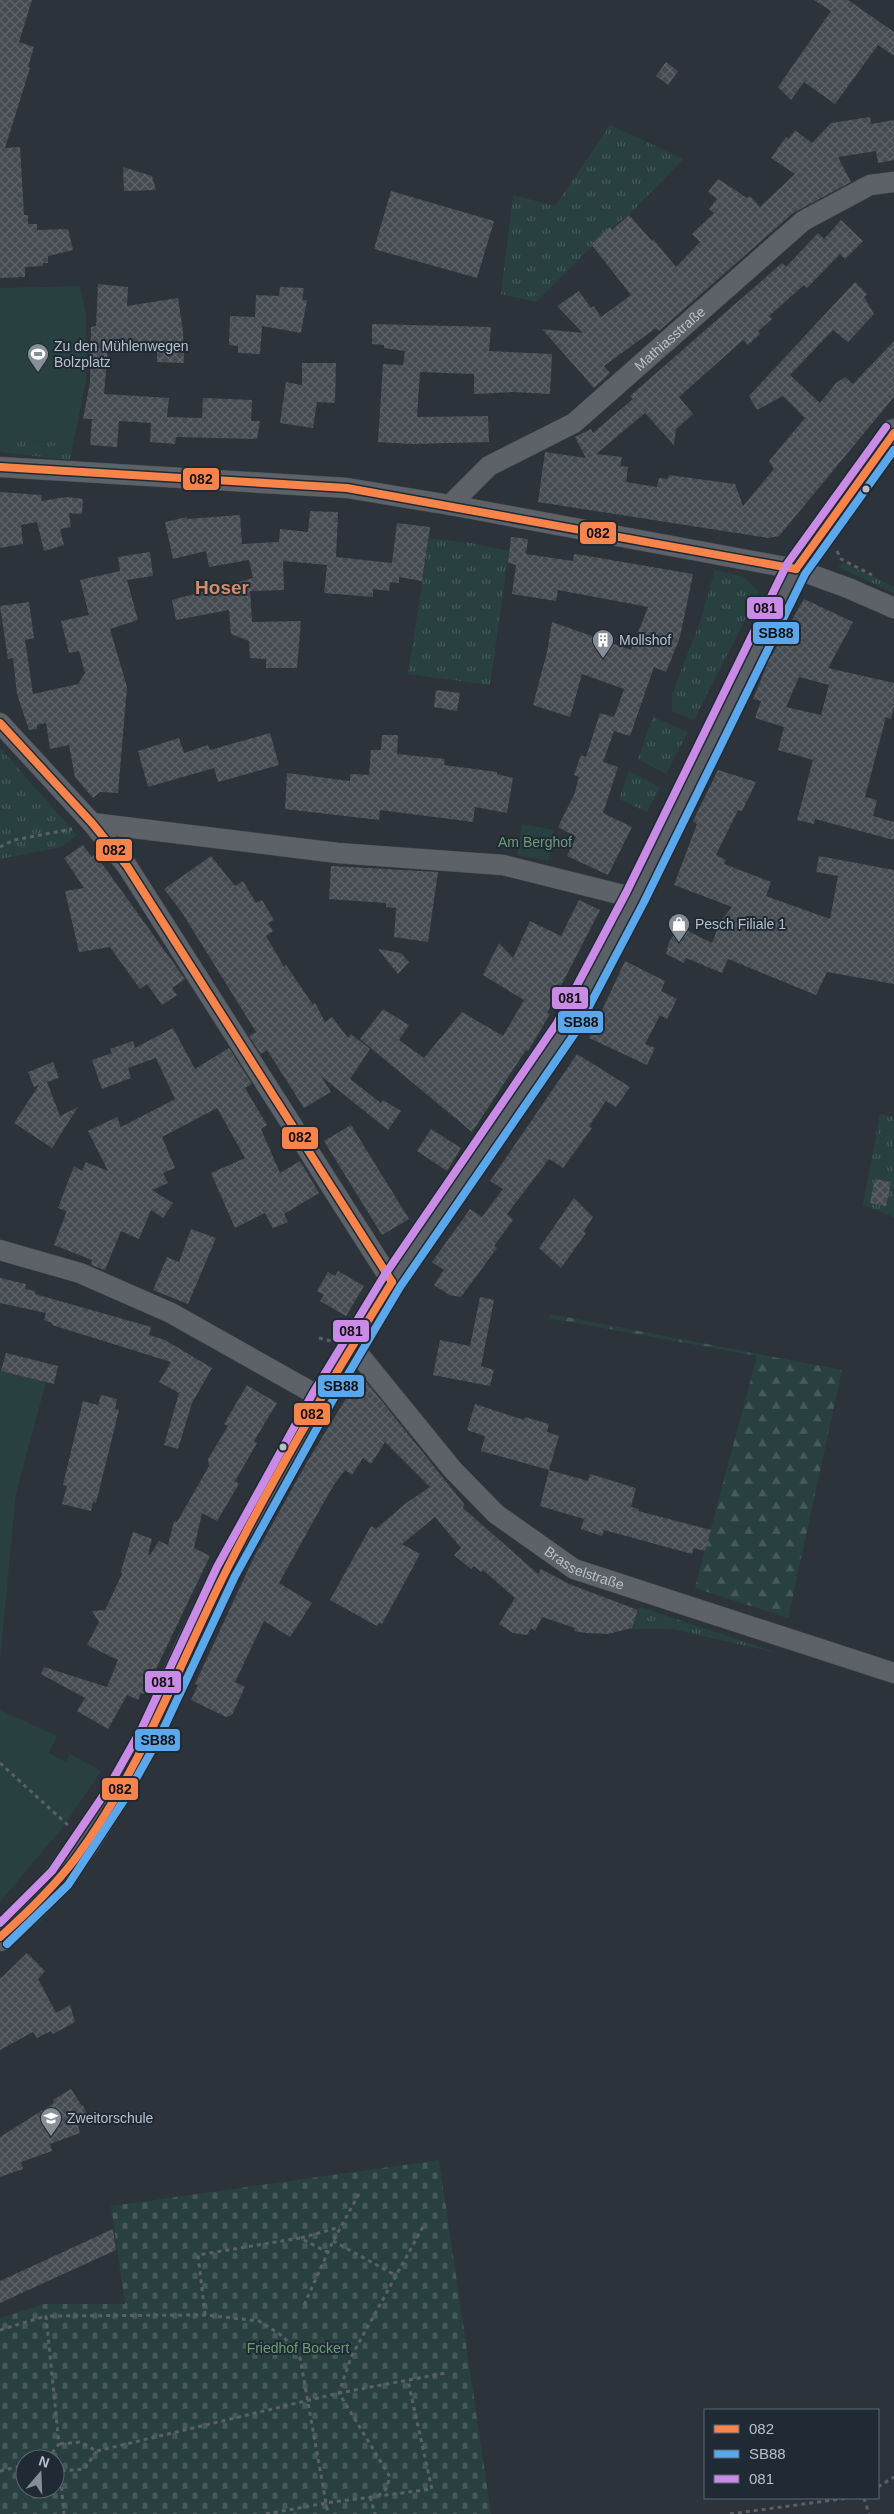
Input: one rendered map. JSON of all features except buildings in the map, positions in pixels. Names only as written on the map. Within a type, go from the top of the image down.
[{"type":"main road","points":[[0,1938],[60,1878],[85,1844],[116,1795],[151,1732],[188,1649],[226,1571],[322,1398],[392,1282],[566,1028],[635,898],[796,569],[894,433]]},
{"type":"street","name":"Mathiasstraße","points":[[450,505],[490,466],[574,424],[803,221],[870,185],[894,182]]},
{"type":"street","points":[[0,467],[347,488],[450,505],[796,569],[848,588],[894,608]]},
{"type":"street","points":[[0,723],[92,824],[132,874],[392,1282]]},
{"type":"street","points":[[92,824],[338,853],[503,865],[635,898]]},
{"type":"street","points":[[0,1250],[80,1272],[171,1313],[322,1398]]},
{"type":"street","name":"Brasselstraße","points":[[352,1346],[453,1470],[496,1514],[574,1569],[894,1673]]},
{"type":"path","points":[[827,524],[838,541],[837,553],[841,559],[874,576]]},
{"type":"path","points":[[0,847],[14,840],[92,824]]},
{"type":"path","points":[[0,1763],[61,1818]]},
{"type":"path","points":[[304,2305],[333,2241],[360,2192]]},
{"type":"path","points":[[205,2315],[198,2255],[300,2238],[340,2227]]},
{"type":"path","points":[[339,2393],[351,2358],[423,2227]]},
{"type":"path","points":[[300,2238],[328,2253]]},
{"type":"path","points":[[333,2241],[395,2276]]},
{"type":"path","points":[[0,2330],[46,2316],[205,2315],[259,2321],[284,2337],[300,2358],[328,2514]]},
{"type":"path","points":[[46,2316],[59,2444],[55,2449]]},
{"type":"path","points":[[65,2471],[84,2469],[97,2451],[339,2393],[446,2373]]},
{"type":"path","points":[[266,2514],[326,2503],[432,2488],[408,2381]]},
{"type":"path","points":[[339,2393],[390,2477],[386,2489],[378,2496]]},
{"type":"path","points":[[59,2444],[80,2442],[97,2451]]},
{"type":"path","points":[[0,2471],[15,2467]]},
{"type":"path","points":[[879,2486],[894,2477]]},
{"type":"path","points":[[370,2497],[375,2514]]},
{"type":"path","points":[[63,2499],[64,2514]]},
{"type":"path","points":[[730,2514],[841,2499]]},
{"type":"path","points":[[864,2499],[869,2514]]},
{"type":"green space","points":[[610,125],[683,159],[632,212],[591,244],[592,246],[536,302],[501,294],[513,195],[555,206]]},
{"type":"green space","points":[[80,286],[86,315],[86,382],[73,444],[0,437],[0,288]]},
{"type":"green space","points":[[0,437],[73,444],[70,460],[0,452]]},
{"type":"green space","points":[[429,538],[471,543],[509,551],[490,685],[408,674]]},
{"type":"green space","points":[[844,563],[894,587],[894,593],[838,567]]},
{"type":"green space","points":[[715,570],[744,577],[759,592],[694,720],[672,711],[672,694],[700,622]]},
{"type":"green space","points":[[653,717],[688,732],[666,774],[638,759]]},
{"type":"green space","points":[[0,748],[77,835],[61,847],[0,859]]},
{"type":"green space","points":[[629,771],[660,787],[647,812],[619,799]]},
{"type":"green space","name":"Am Berghof","points":[[522,824],[554,830],[548,861],[517,855]]},
{"type":"green space","points":[[880,1114],[894,1117],[894,1217],[863,1205]]},
{"type":"green space","points":[[550,1314],[842,1370],[788,1618],[695,1588],[757,1356],[548,1318]]},
{"type":"green space","points":[[0,1371],[46,1382],[16,1493],[0,1660]]},
{"type":"green space","points":[[640,1607],[778,1653],[672,1629],[632,1629]]},
{"type":"green space","points":[[0,1710],[57,1736],[49,1753],[66,1762],[70,1754],[101,1771],[63,1827],[0,1902]]},
{"type":"green space","points":[[111,1779],[104,1794],[38,1889],[20,1900],[64,1844]]},
{"type":"green space","points":[[119,1813],[92,1859],[71,1888],[35,1927],[29,1923]]},
{"type":"green space","name":"Friedhof Bockert","points":[[439,2160],[491,2514],[0,2514],[0,2318],[44,2304],[125,2304],[111,2206]]},
{"type":"transit line","name":"081","points":[[0,1923],[52,1871],[107,1790],[142,1728],[217,1567],[313,1393],[384,1276],[557,1023],[626,893],[787,564],[886,427]]},
{"type":"transit line","name":"082","points":[[796,569],[894,433]]},
{"type":"transit line","name":"SB88","points":[[7,1944],[68,1885],[124,1800],[160,1736],[235,1576],[331,1403],[400,1287],[575,1033],[644,902],[805,574],[894,450]]},
{"type":"transit line","name":"082","points":[[0,467],[347,488],[796,569]]},
{"type":"transit line","name":"082","points":[[0,723],[92,823],[127,866],[392,1282]]},
{"type":"transit line","name":"082","points":[[0,1937],[67,1870],[98,1826],[119,1791],[156,1719],[207,1609],[264,1499],[326,1389],[392,1282]]},
{"type":"place","name":"Zu den Mühlenwegen Bolzplatz","points":[[38,373]]},
{"type":"place","name":"Mollshof","points":[[603,659]]},
{"type":"place","name":"Pesch Filiale 1","points":[[679,943]]},
{"type":"place","name":"Zweitorschule","points":[[51,2137]]},
{"type":"district","name":"Hoser","points":[[222,587]]}]
